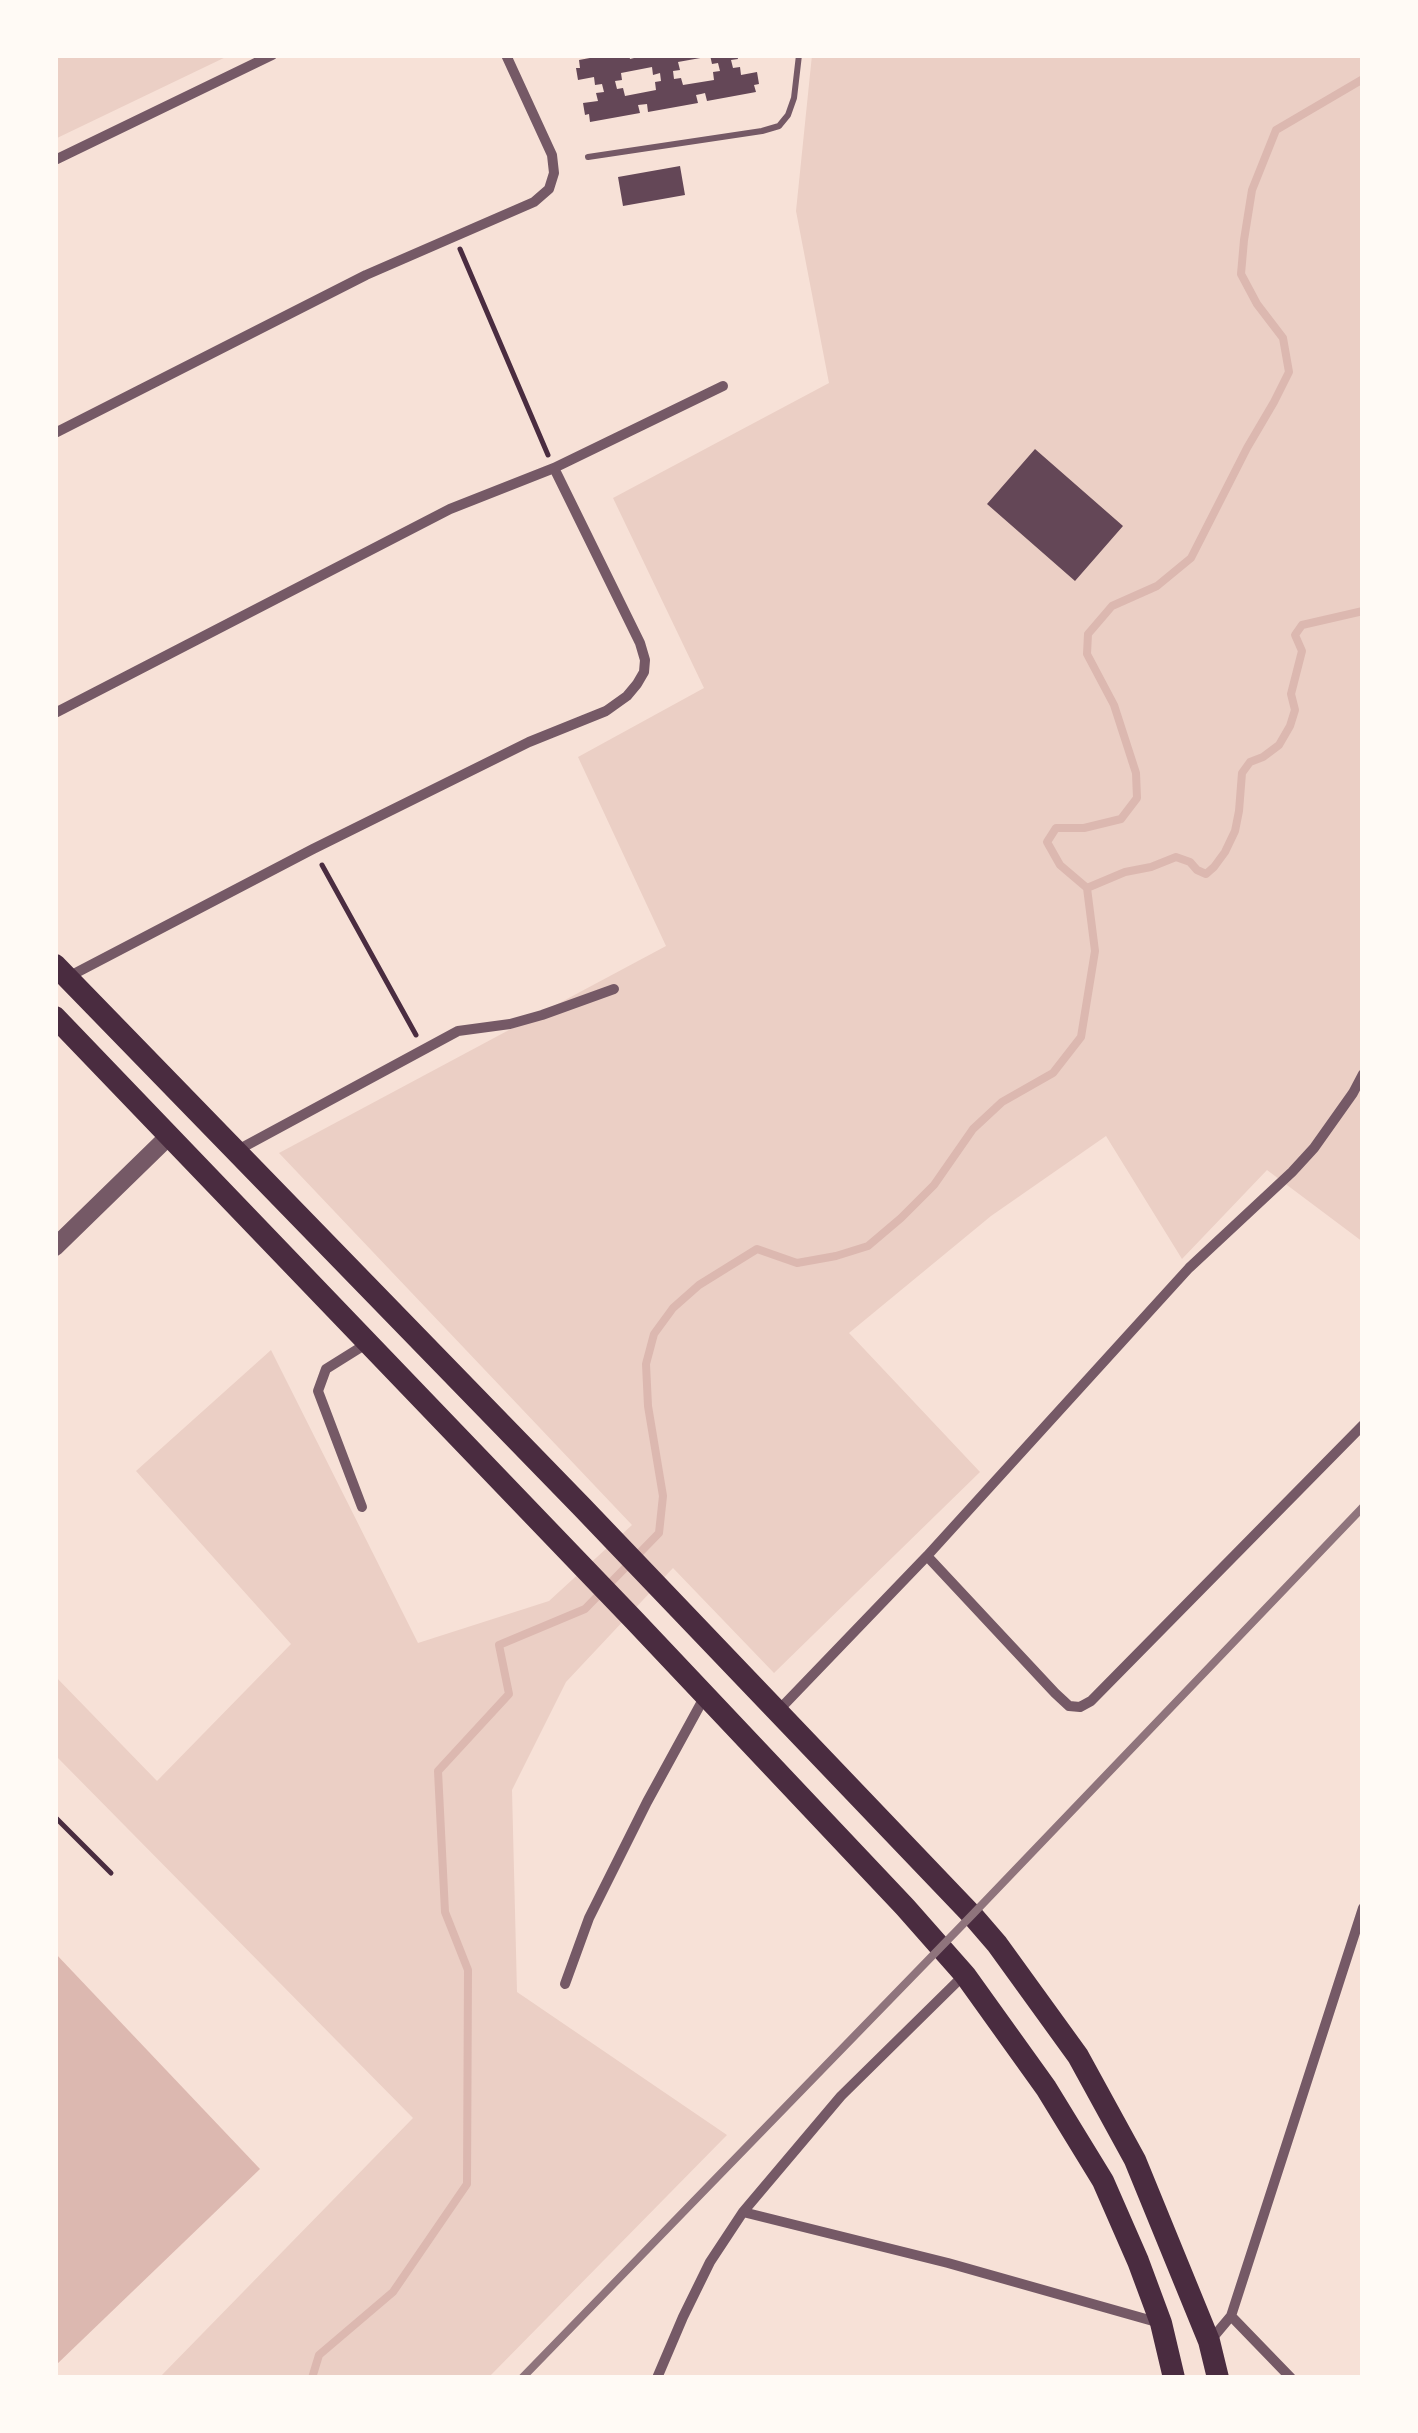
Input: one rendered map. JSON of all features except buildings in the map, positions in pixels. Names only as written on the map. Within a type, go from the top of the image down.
[{"type":"main road","points":[[61,972],[582,1508],[997,1944],[1078,2056],[1136,2160],[1209,2342],[1218,2378]]},
{"type":"main road","points":[[55,1017],[634,1620],[965,1975],[1046,2088],[1103,2182],[1161,2323],[1174,2378]]},
{"type":"main road","points":[[416,1394],[445,1366]]},
{"type":"street","points":[[55,160],[272,55]]},
{"type":"street","points":[[55,433],[366,275],[534,202],[549,189],[554,173],[552,154],[506,55]]},
{"type":"street","points":[[55,714],[450,509],[554,468],[723,386]]},
{"type":"street","points":[[61,972],[529,742],[606,711],[627,696],[644,672],[640,643],[554,468]]},
{"type":"street","points":[[236,1151],[458,1031],[510,1024],[614,989]]},
{"type":"street","points":[[777,1712],[927,1556],[1189,1268],[1292,1172],[1314,1148],[1363,1074]]},
{"type":"street","points":[[55,1246],[170,1135]]},
{"type":"street","points":[[362,1507],[318,1391],[326,1369],[367,1344]]},
{"type":"street","points":[[927,1556],[1055,1693],[1069,1706],[1080,1707],[1091,1701],[1363,1425]]},
{"type":"street","points":[[564,1984],[589,1918],[705,1696]]},
{"type":"street","points":[[1209,2342],[1231,2316],[1363,1908]]},
{"type":"street","points":[[657,2378],[710,2262],[743,2212],[842,2096],[965,1975]]},
{"type":"street","points":[[743,2212],[948,2263],[1161,2323]]},
{"type":"street","points":[[1231,2316],[1290,2378]]},
{"type":"lane","points":[[588,156],[779,126],[794,98],[799,55]]},
{"type":"path","points":[[454,237],[554,468]]},
{"type":"path","points":[[314,849],[425,1051]]},
{"type":"path","points":[[55,1817],[112,1874]]},
{"type":"shaded area","points":[[55,55],[230,55],[55,139]]},
{"type":"shaded area","points":[[812,55],[1363,55],[1363,1242],[1267,1170],[1182,1259],[1106,1136],[991,1216],[849,1333],[980,1472],[774,1673],[673,1568],[566,1682],[512,1790],[517,1992],[727,2135],[488,2378],[159,2378],[413,2118],[55,1755],[55,1676],[157,1781],[291,1644],[136,1471],[271,1350],[418,1643],[549,1601],[632,1525],[279,1153],[666,946],[578,757],[704,688],[613,498],[829,383],[796,211]]},
{"type":"shaded area","points":[[55,1953],[260,2169],[55,2366]]},
{"type":"waterway","points":[[312,2378],[319,2355],[393,2292],[467,2184],[468,1970],[445,1912],[438,1771],[509,1694],[499,1645],[585,1609],[659,1533],[663,1496],[648,1406],[646,1364],[654,1334],[673,1308],[699,1285],[757,1249],[797,1263],[868,1246],[934,1185],[973,1129],[1002,1102],[1053,1073],[1081,1037],[1095,951],[1087,888],[1060,865],[1047,842],[1056,828],[1084,828],[1121,819],[1137,798],[1136,773],[1114,705],[1087,654],[1088,634],[1112,606],[1157,586],[1191,558],[1289,372],[1283,338],[1257,304],[1241,274],[1252,190],[1276,130],[1363,79]]},
{"type":"waterway","points":[[1087,888],[1176,857],[1206,874],[1214,867],[1235,831],[1242,773],[1250,762],[1279,745],[1290,726],[1295,710],[1291,694],[1302,651],[1295,635],[1302,625],[1363,611]]},
{"type":"railway","points":[[522,2378],[1363,1507]]}]
